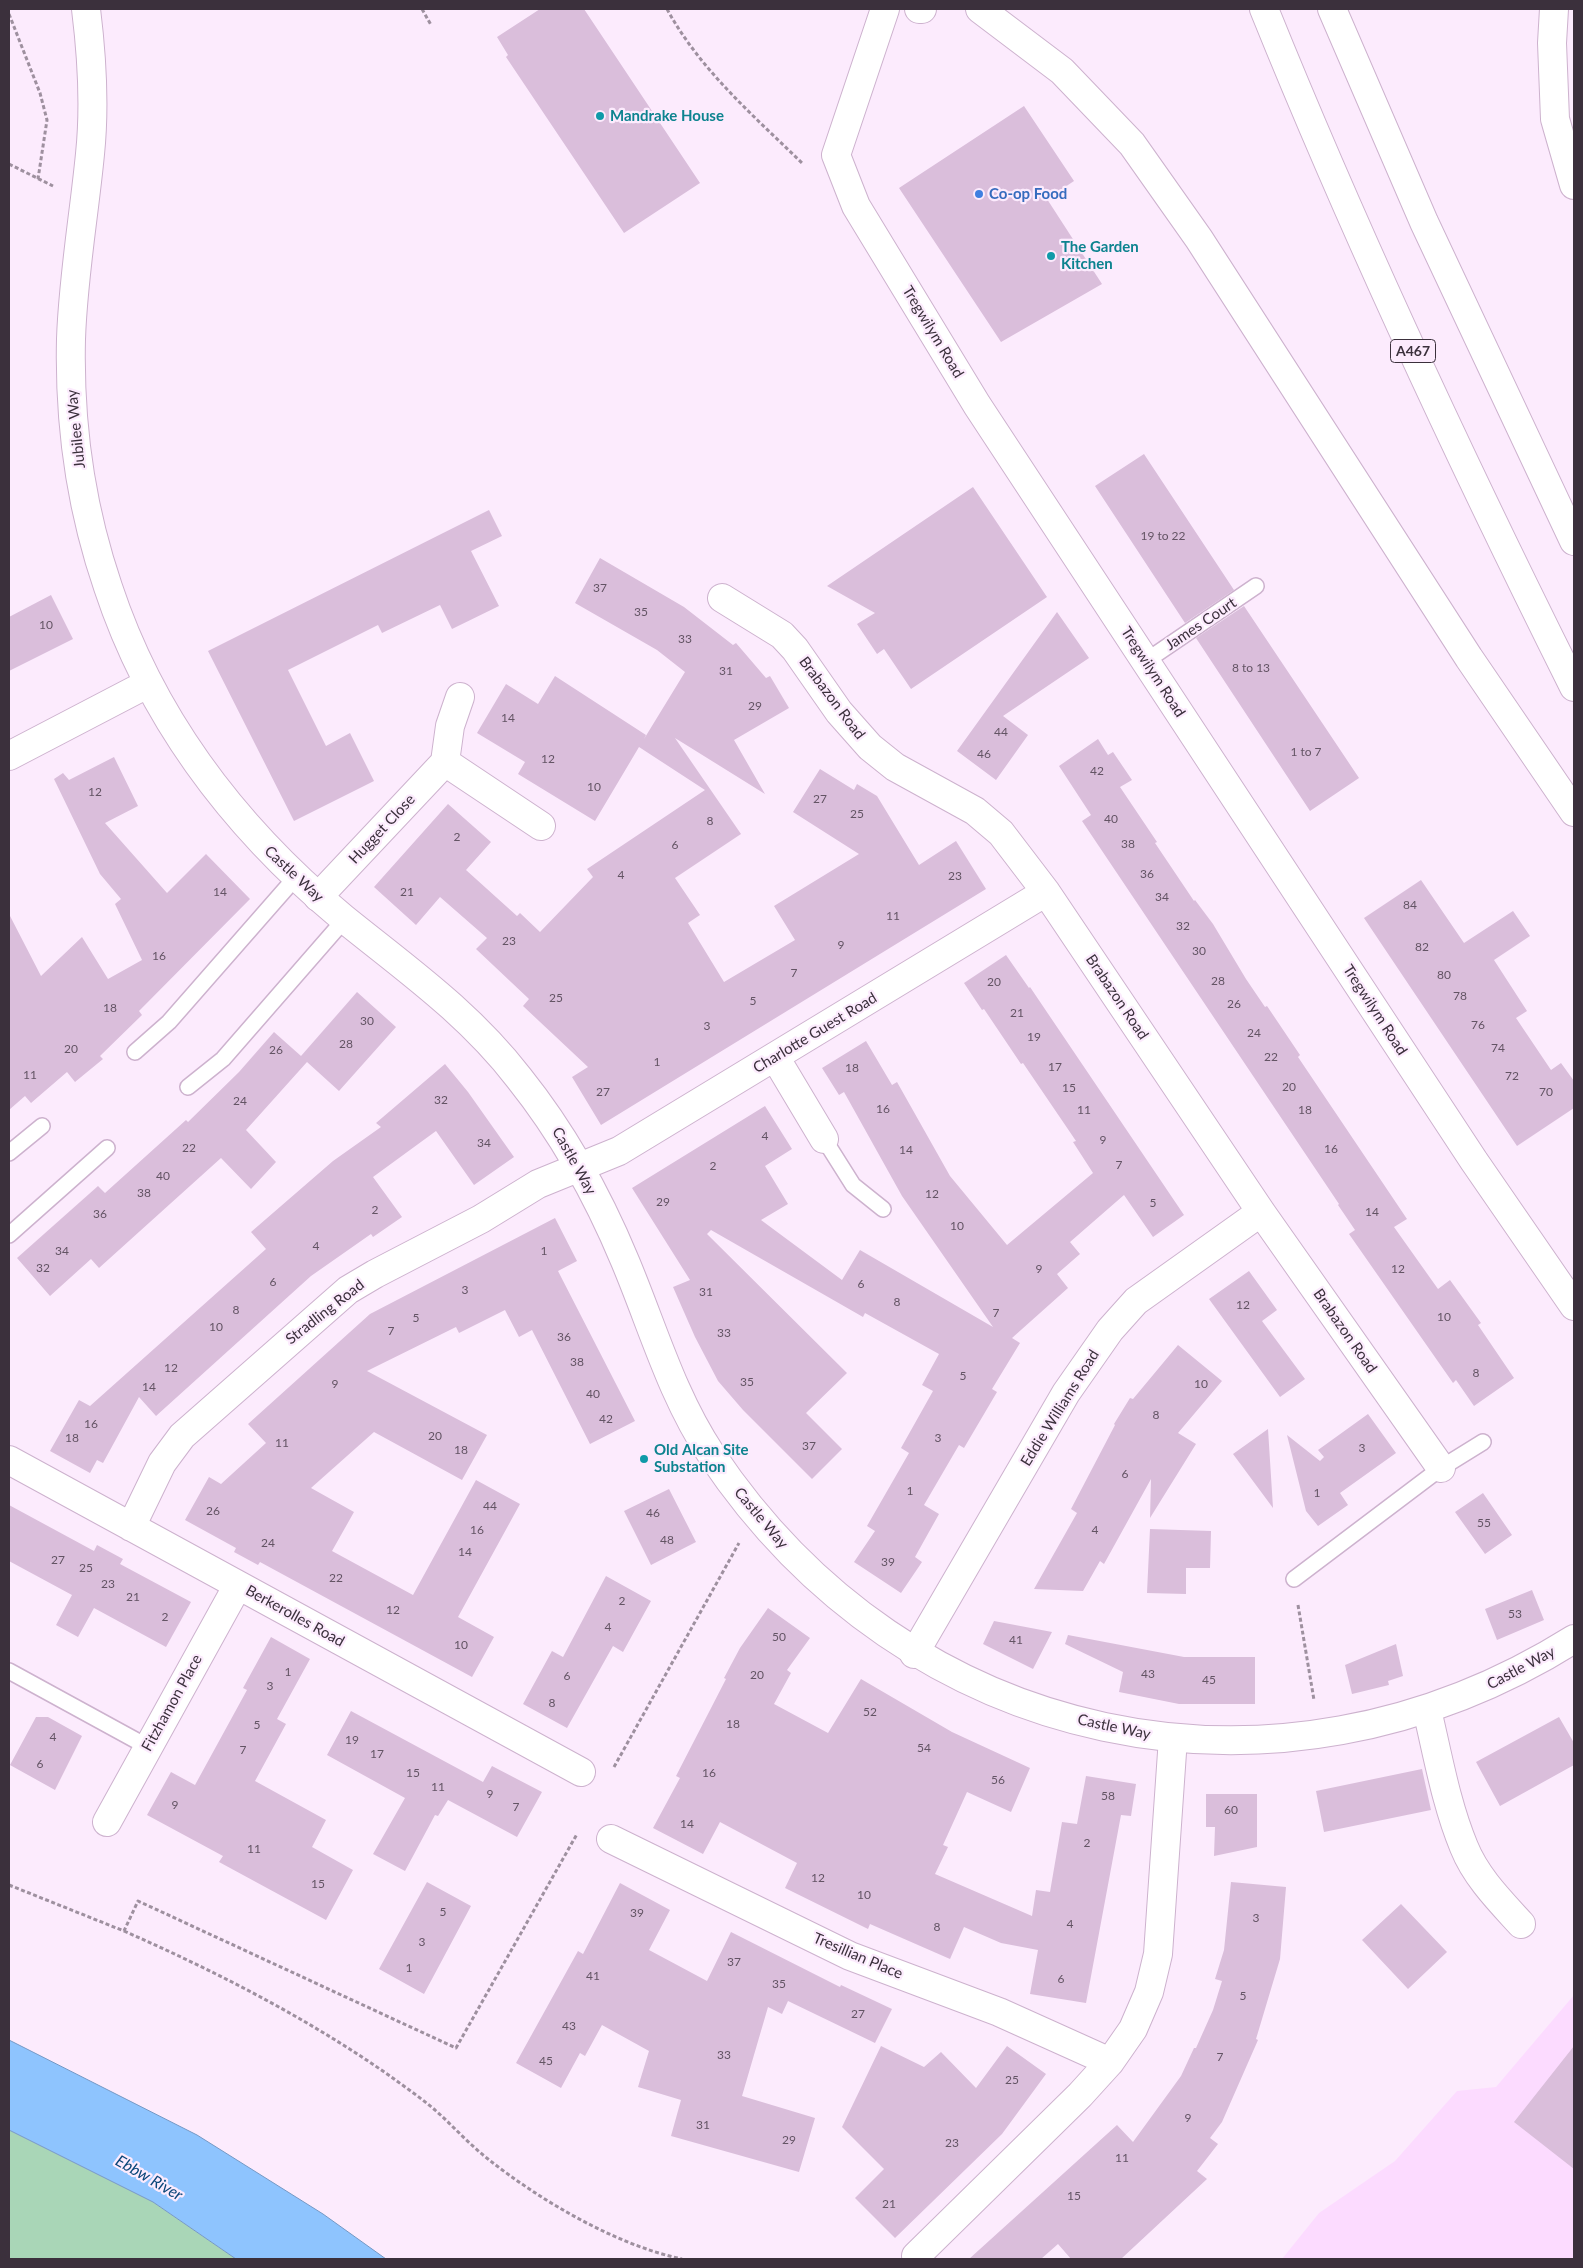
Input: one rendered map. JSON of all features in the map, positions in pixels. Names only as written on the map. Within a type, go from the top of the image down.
[{"type":"street","name":"Jubilee Way","points":[[86,9],[92,93],[91,147],[71,335],[71,386],[75,436],[82,485],[92,533],[106,584],[124,632],[147,684]]},
{"type":"street","name":"Tregwilym Road","points":[[885,9],[836,155],[856,206],[978,405],[1474,1161],[1574,1306]]},
{"type":"street","points":[[980,9],[1062,71],[1132,144],[1199,239],[1469,658],[1574,812]]},
{"type":"street","name":"A467","points":[[1264,9],[1389,300],[1517,573],[1574,687]]},
{"type":"street","points":[[1332,9],[1424,222],[1574,541]]},
{"type":"street","points":[[1554,9],[1552,43],[1555,119],[1574,185]]},
{"type":"street","name":"Brabazon Road","points":[[722,598],[782,635],[795,649],[839,712],[870,747],[895,767],[975,811],[1001,833],[1046,892],[1261,1212],[1441,1468]]},
{"type":"street","points":[[9,756],[147,684]]},
{"type":"street","name":"Castle Way","points":[[147,684],[181,740],[220,795],[262,844],[318,897],[426,983],[472,1025],[516,1074],[552,1122],[580,1167],[622,1253],[678,1392],[709,1451],[755,1514],[804,1569],[860,1616],[914,1654],[978,1686],[1045,1711],[1108,1728],[1173,1738],[1244,1740],[1319,1734],[1372,1725],[1428,1710],[1490,1686],[1549,1655],[1574,1639]]},
{"type":"street","points":[[460,697],[450,726],[445,762],[541,826]]},
{"type":"street","name":"Hugget Close","points":[[318,897],[445,762]]},
{"type":"street","name":"Charlotte Guest Road","points":[[580,1167],[619,1151],[1046,892]]},
{"type":"street","points":[[775,1057],[824,1139]]},
{"type":"street","name":"Stradling Road","points":[[131,1527],[162,1463],[182,1436],[348,1290],[481,1218],[538,1184],[580,1167]]},
{"type":"street","name":"Eddie Williams Road","points":[[914,1654],[1066,1393],[1110,1330],[1136,1301],[1261,1212]]},
{"type":"street","name":"Berkerolles Road","points":[[9,1460],[581,1772]]},
{"type":"street","name":"Fitzhamon Place","points":[[107,1822],[238,1584]]},
{"type":"street","points":[[1428,1710],[1450,1807],[1464,1849],[1488,1888],[1521,1924]]},
{"type":"street","points":[[916,2256],[1080,2095],[1110,2062],[1133,2029],[1149,1992],[1158,1954],[1173,1738]]},
{"type":"street","name":"Tresillian Place","points":[[611,1839],[850,1956],[999,2012],[1110,2062]]},
{"type":"lane","name":"James Court","points":[[1146,661],[1256,586]]},
{"type":"lane","points":[[135,1052],[169,1022],[296,877]]},
{"type":"lane","points":[[188,1087],[222,1059],[345,919]]},
{"type":"lane","points":[[9,1153],[42,1126]]},
{"type":"lane","points":[[824,1139],[853,1185],[883,1209]]},
{"type":"lane","points":[[9,1235],[106,1148]]},
{"type":"lane","points":[[1294,1579],[1441,1468],[1483,1442]]},
{"type":"lane","points":[[9,1671],[148,1747]]},
{"type":"path","points":[[422,9],[431,25]]},
{"type":"path","points":[[667,9],[679,31],[711,72],[807,167]]},
{"type":"path","points":[[9,14],[40,92],[47,120],[38,179]]},
{"type":"path","points":[[9,164],[84,203]]},
{"type":"path","points":[[611,1773],[755,1514]]},
{"type":"path","points":[[1294,1579],[1319,1734]]},
{"type":"path","points":[[124,1931],[138,1901],[456,2048],[577,1833]]},
{"type":"path","points":[[9,1885],[124,1931],[192,1961],[323,2031],[434,2110],[486,2158],[522,2185],[630,2245],[682,2259]]},
{"type":"shaded area","points":[[1574,1995],[1574,2259],[1282,2259],[1319,2213],[1395,2161],[1457,2091],[1496,2087]]},
{"type":"green space","points":[[9,2130],[153,2202],[236,2259],[9,2259]]},
{"type":"water","name":"Ebbw River","points":[[9,2040],[197,2135],[323,2214],[386,2259],[236,2259],[153,2202],[9,2130]]},
{"type":"building","name":"Mandrake House","points":[[540,9],[584,9],[700,183],[624,233],[506,57],[508,55],[497,37]]},
{"type":"building","name":"Co-op Food","points":[[1024,106],[1074,181],[1047,199],[1102,284],[1001,342],[899,188]]},
{"type":"building","points":[[1144,454],[1234,590],[1185,623],[1095,486]]},
{"type":"building","points":[[973,487],[1047,597],[911,689],[884,649],[877,654],[857,624],[875,613],[827,586]]},
{"type":"building","points":[[489,510],[502,536],[471,551],[499,606],[452,629],[440,605],[382,633],[378,625],[288,670],[326,746],[350,733],[374,781],[294,821],[208,651]]},
{"type":"building","points":[[600,558],[684,607],[733,645],[736,643],[766,678],[770,676],[789,708],[734,740],[765,794],[675,738],[741,834],[675,878],[700,915],[688,923],[724,982],[795,940],[774,906],[859,854],[793,812],[820,769],[854,790],[857,784],[877,796],[919,865],[956,841],[986,889],[601,1125],[572,1077],[588,1067],[523,1006],[529,999],[476,949],[487,938],[440,897],[416,925],[374,887],[448,804],[491,842],[466,870],[517,916],[520,913],[540,932],[593,877],[587,869],[705,790],[639,747],[595,821],[518,774],[525,762],[477,733],[506,684],[538,704],[555,676],[646,735],[644,739],[685,672],[657,650],[575,603]]},
{"type":"building","points":[[51,595],[73,639],[9,671],[9,617]]},
{"type":"building","points":[[1244,606],[1359,778],[1310,811],[1196,638]]},
{"type":"building","points":[[1057,612],[1089,658],[1003,716],[1028,735],[996,780],[957,751]]},
{"type":"building","points":[[1098,739],[1108,755],[1113,752],[1132,780],[1120,787],[1157,842],[1155,843],[1194,901],[1213,924],[1246,979],[1300,1055],[1298,1057],[1407,1219],[1394,1227],[1438,1289],[1450,1280],[1481,1323],[1478,1325],[1514,1378],[1474,1406],[1456,1380],[1453,1383],[1349,1234],[1355,1230],[1339,1204],[1082,821],[1091,815],[1059,766]]},
{"type":"building","points":[[114,757],[138,806],[105,823],[167,893],[206,854],[250,899],[139,1011],[142,1015],[100,1056],[103,1059],[75,1082],[67,1072],[31,1103],[25,1096],[9,1110],[9,914],[41,976],[82,937],[108,979],[142,960],[115,904],[121,899],[100,874],[54,779],[63,773],[69,780]]},
{"type":"building","points":[[1421,880],[1464,943],[1513,911],[1530,936],[1494,960],[1527,1011],[1516,1018],[1551,1070],[1561,1063],[1574,1081],[1574,1108],[1517,1146],[1364,918]]},
{"type":"building","points":[[1006,955],[1030,987],[1184,1215],[1153,1237],[1124,1195],[1070,1242],[1080,1254],[1057,1274],[1068,1288],[1012,1338],[1020,1343],[992,1389],[997,1392],[964,1448],[959,1445],[924,1505],[939,1514],[915,1557],[922,1562],[901,1593],[854,1562],[875,1531],[867,1526],[909,1453],[901,1448],[933,1391],[922,1385],[939,1354],[865,1313],[863,1317],[711,1230],[707,1234],[847,1373],[806,1413],[842,1449],[812,1479],[743,1410],[718,1381],[695,1337],[673,1287],[690,1280],[632,1188],[765,1106],[792,1149],[765,1166],[788,1204],[761,1220],[842,1280],[860,1250],[993,1327],[902,1196],[844,1092],[839,1095],[822,1068],[866,1041],[892,1085],[897,1082],[950,1176],[1007,1245],[1093,1173],[1073,1142],[1076,1141],[1023,1063],[1021,1064],[964,983]]},
{"type":"building","points":[[357,992],[396,1027],[339,1091],[307,1062],[246,1130],[276,1162],[251,1189],[221,1158],[99,1268],[91,1259],[50,1296],[17,1258],[98,1186],[105,1193],[186,1120],[188,1122],[239,1072],[274,1032],[301,1056]]},
{"type":"building","points":[[445,1064],[468,1092],[514,1157],[474,1185],[436,1131],[373,1177],[402,1217],[373,1237],[371,1234],[311,1276],[156,1416],[139,1397],[103,1463],[97,1460],[90,1473],[50,1451],[79,1400],[90,1406],[266,1249],[251,1232],[333,1161],[381,1127],[376,1123]]},
{"type":"building","points":[[555,1218],[577,1261],[558,1271],[635,1421],[590,1444],[532,1330],[519,1337],[505,1310],[459,1333],[456,1327],[367,1371],[487,1435],[462,1480],[374,1432],[311,1488],[354,1512],[332,1551],[413,1595],[476,1480],[520,1504],[458,1617],[494,1637],[472,1677],[260,1562],[258,1565],[234,1552],[236,1548],[185,1520],[209,1477],[221,1484],[266,1443],[248,1424],[370,1314]]},
{"type":"building","points":[[1249,1271],[1277,1310],[1262,1321],[1305,1379],[1280,1397],[1209,1299]]},
{"type":"building","points":[[1178,1345],[1222,1381],[1178,1433],[1196,1444],[1150,1518],[1151,1479],[1104,1564],[1100,1561],[1083,1591],[1034,1589],[1077,1513],[1071,1509],[1114,1424],[1130,1398],[1133,1399]]},
{"type":"building","points":[[1368,1414],[1396,1453],[1340,1493],[1348,1505],[1318,1526],[1306,1511],[1287,1435],[1320,1461],[1324,1457],[1318,1450]]},
{"type":"building","points":[[1268,1429],[1273,1508],[1233,1454]]},
{"type":"building","points":[[669,1489],[696,1542],[651,1565],[624,1511]]},
{"type":"building","points":[[1483,1493],[1512,1535],[1485,1554],[1455,1512]]},
{"type":"building","points":[[9,1505],[94,1551],[97,1545],[123,1559],[120,1564],[191,1602],[166,1647],[94,1608],[78,1637],[56,1625],[72,1595],[9,1561]]},
{"type":"building","points":[[1150,1529],[1211,1531],[1210,1568],[1186,1568],[1186,1594],[1147,1593]]},
{"type":"building","points":[[606,1576],[651,1601],[623,1652],[613,1646],[567,1728],[523,1704],[552,1651],[563,1657]]},
{"type":"building","points":[[1532,1590],[1544,1620],[1497,1640],[1485,1609]]},
{"type":"building","points":[[768,1608],[810,1638],[787,1670],[791,1673],[774,1704],[828,1733],[861,1679],[952,1732],[1030,1768],[1011,1812],[967,1792],[943,1845],[948,1847],[935,1874],[1032,1916],[1036,1890],[1050,1892],[1062,1822],[1077,1824],[1086,1776],[1136,1784],[1131,1816],[1121,1815],[1086,2003],[1030,1994],[1038,1950],[1001,1943],[964,1927],[950,1959],[870,1924],[868,1929],[785,1888],[797,1863],[720,1822],[703,1854],[653,1828],[680,1778],[676,1776],[726,1679],[724,1678],[740,1648]]},
{"type":"building","points":[[994,1621],[1052,1632],[1033,1669],[983,1644]]},
{"type":"building","points":[[1068,1635],[1184,1657],[1255,1657],[1255,1704],[1179,1704],[1119,1692],[1123,1672],[1065,1644]]},
{"type":"building","points":[[271,1637],[310,1659],[277,1719],[286,1724],[255,1781],[326,1820],[312,1847],[353,1870],[326,1920],[219,1862],[223,1856],[147,1815],[171,1772],[195,1785],[247,1690],[243,1688]]},
{"type":"building","points":[[1396,1644],[1403,1676],[1388,1681],[1389,1685],[1352,1694],[1345,1665]]},
{"type":"building","points":[[351,1711],[483,1782],[492,1766],[542,1792],[517,1837],[448,1800],[438,1816],[435,1815],[405,1871],[373,1854],[405,1798],[327,1755]]},
{"type":"building","points":[[36,1717],[48,1717],[82,1736],[55,1790],[10,1765]]},
{"type":"building","points":[[1559,1717],[1574,1743],[1574,1765],[1500,1806],[1476,1762]]},
{"type":"building","points":[[1422,1769],[1431,1810],[1324,1832],[1316,1791]]},
{"type":"building","points":[[1206,1794],[1257,1794],[1257,1847],[1214,1856],[1215,1827],[1206,1827]]},
{"type":"building","points":[[427,1882],[471,1906],[424,1994],[379,1969]]},
{"type":"building","points":[[1231,1882],[1286,1887],[1280,1959],[1256,2039],[1258,2040],[1222,2122],[1210,2138],[1218,2144],[1197,2171],[1207,2179],[1121,2259],[1071,2259],[1058,2244],[1041,2259],[969,2259],[1117,2125],[1133,2142],[1181,2076],[1213,2010],[1222,1981],[1215,1979],[1224,1950]]},
{"type":"building","points":[[620,1883],[670,1910],[649,1950],[707,1981],[731,1932],[840,1987],[841,1985],[892,2009],[875,2043],[788,2001],[782,2014],[768,2007],[742,2096],[815,2118],[799,2172],[671,2136],[681,2100],[638,2087],[649,2051],[602,2025],[585,2056],[580,2053],[561,2088],[516,2063],[578,1951],[583,1954]]},
{"type":"building","points":[[1401,1904],[1447,1952],[1408,1989],[1362,1940]]},
{"type":"building","points":[[881,2046],[924,2067],[941,2052],[976,2088],[1007,2046],[1046,2074],[1002,2134],[895,2238],[855,2198],[884,2169],[842,2127]]},
{"type":"building","points":[[1574,2046],[1574,2169],[1514,2122]]},
{"type":"place","name":"Mandrake House","points":[[600,116]]},
{"type":"place","name":"Co-op Food","points":[[979,194]]},
{"type":"place","name":"The Garden Kitchen","points":[[1051,256]]},
{"type":"place","name":"Old Alcan Site Substation","points":[[644,1459]]}]
